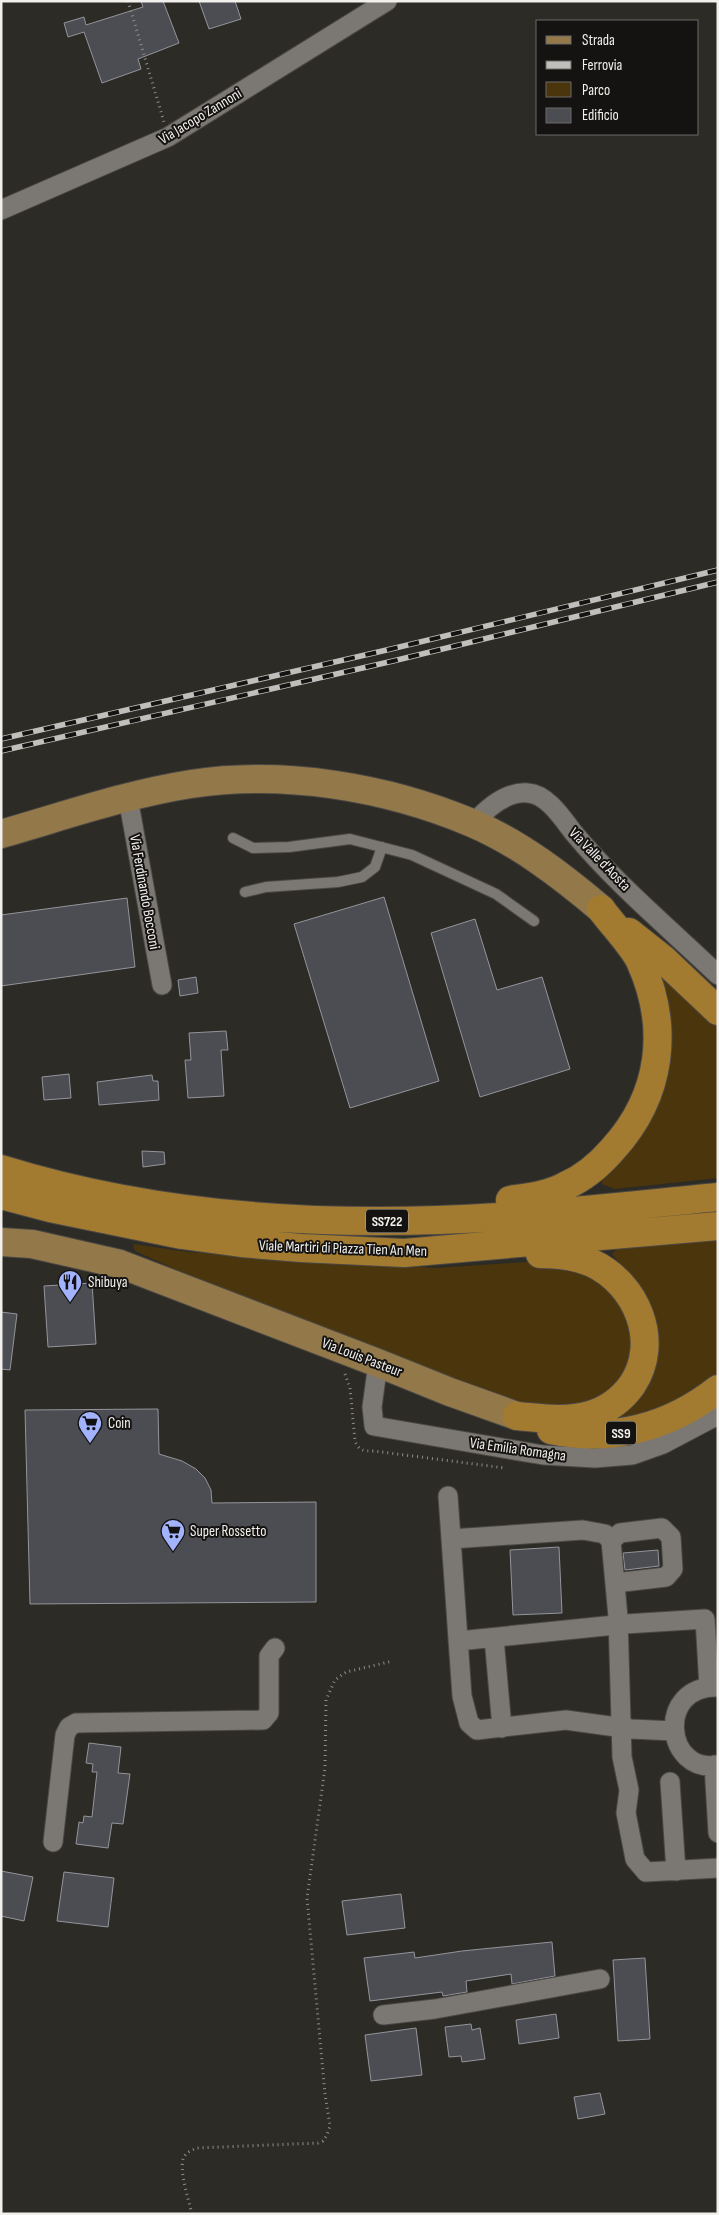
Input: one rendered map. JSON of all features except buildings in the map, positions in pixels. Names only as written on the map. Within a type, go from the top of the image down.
[{"type":"highway","points":[[601,909],[663,959],[718,1011]]},
{"type":"highway","points":[[320,1220],[386,1208],[506,1201],[543,1194],[565,1186],[586,1174],[619,1143],[640,1113],[652,1086],[658,1041],[658,1023],[640,959],[601,909]]},
{"type":"highway","name":"Viale Martiri di Piazza Tien An Men","points":[[1,1169],[53,1196],[182,1235],[241,1243],[301,1248],[404,1253],[718,1226]]},
{"type":"highway","name":"Viale Martiri di Piazza Tien An Men","points":[[1,1195],[53,1196],[275,1218],[408,1221],[501,1217],[718,1197]]},
{"type":"highway","name":"SS722","points":[[404,1253],[449,1258],[550,1254],[581,1259],[594,1264],[611,1276],[635,1304],[646,1336],[646,1352],[643,1366],[623,1396],[607,1408],[576,1418],[517,1416]]},
{"type":"highway","name":"Via Louis Pasteur","points":[[517,1416],[538,1427],[556,1431],[594,1436],[619,1433],[642,1429],[666,1420],[718,1389]]},
{"type":"main road","points":[[1,834],[128,798],[191,784],[231,780],[273,779],[316,782],[396,797],[474,824],[553,870],[601,909]]},
{"type":"main road","name":"Via Louis Pasteur","points":[[1,1242],[32,1244],[120,1264],[450,1392],[517,1416]]},
{"type":"street","name":"Via Jacopo Zannoni","points":[[2,207],[168,137],[387,1]]},
{"type":"street","name":"Via Valle d'Aosta","points":[[474,824],[493,804],[511,796],[529,793],[542,798],[592,855],[718,975]]},
{"type":"street","name":"Via Ferdinando Bocconi","points":[[128,798],[162,985]]},
{"type":"street","name":"Via Emilia Romagna","points":[[378,1363],[372,1407],[374,1426],[543,1455],[586,1458],[632,1455],[663,1444],[718,1415]]},
{"type":"street","points":[[448,1496],[462,1696],[469,1723],[477,1730],[566,1720],[623,1728],[674,1731]]},
{"type":"street","points":[[611,1541],[620,1533],[662,1528],[671,1537],[673,1569],[666,1577],[615,1583]]},
{"type":"street","points":[[451,1539],[584,1530],[605,1534],[611,1541],[618,1625],[623,1728],[622,1757],[629,1790],[626,1813],[635,1859],[646,1872],[718,1868]]},
{"type":"street","points":[[458,1641],[618,1625],[711,1619],[713,1687],[697,1690],[682,1702],[674,1718],[674,1731],[677,1742],[683,1752],[692,1760],[702,1764],[716,1765],[718,1832]]},
{"type":"street","points":[[494,1638],[502,1728]]},
{"type":"street","points":[[53,1842],[66,1734],[69,1727],[76,1723],[263,1720],[269,1713],[269,1656],[275,1648]]},
{"type":"street","points":[[670,1782],[676,1871]]},
{"type":"street","points":[[383,2015],[435,2009],[600,1979]]},
{"type":"lane","points":[[233,838],[253,848],[289,847],[350,838],[412,855],[496,894],[534,921]]},
{"type":"lane","points":[[245,892],[266,887],[338,882],[362,877],[376,867],[382,847]]},
{"type":"path","points":[[128,1],[168,137]]},
{"type":"path","points":[[192,2214],[182,2167],[184,2157],[189,2152],[198,2148],[318,2142],[322,2141],[327,2135],[330,2126],[324,2084],[307,1898],[325,1768],[326,1700],[335,1680],[346,1672],[393,1661]]},
{"type":"green space","points":[[646,957],[718,1024],[718,1178],[615,1189],[602,1184],[601,1177],[642,1126]]},
{"type":"green space","points":[[718,1238],[718,1378],[662,1412],[593,1424],[630,1400],[633,1281],[612,1254],[619,1246]]},
{"type":"green space","points":[[133,1244],[188,1252],[436,1268],[541,1261],[601,1275],[637,1326],[628,1378],[584,1409],[518,1404],[177,1270],[135,1251]]},
{"type":"railway","points":[[1,739],[391,649],[718,570]]},
{"type":"railway","points":[[1,751],[393,661],[718,582]]},
{"type":"place","name":"Shibuya","points":[[70,1303]]},
{"type":"place","name":"Coin","points":[[90,1444]]},
{"type":"place","name":"Super Rossetto","points":[[173,1552]]}]
